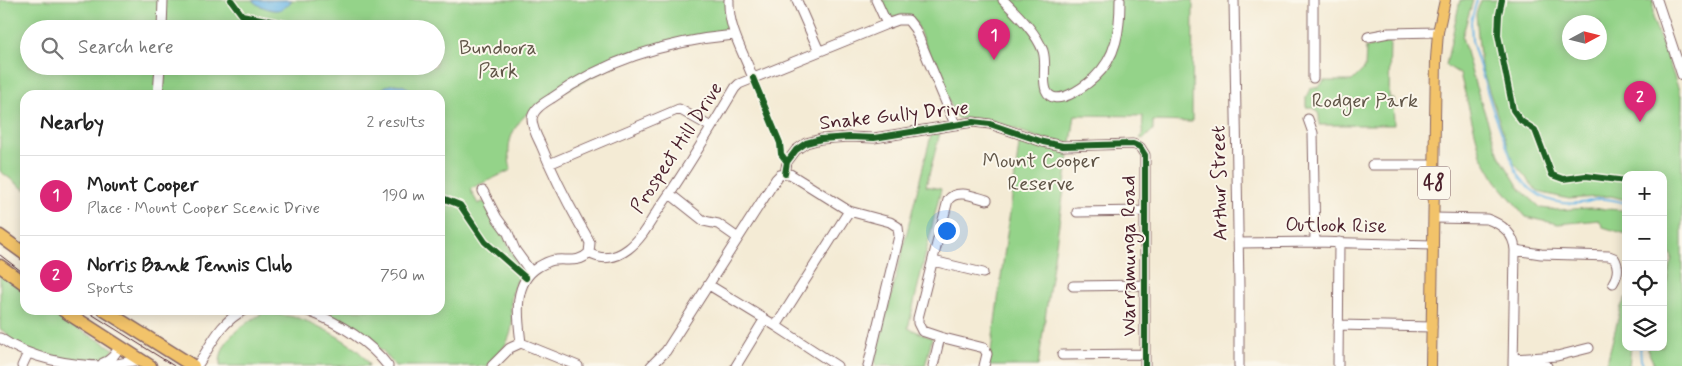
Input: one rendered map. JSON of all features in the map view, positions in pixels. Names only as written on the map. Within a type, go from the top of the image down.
[{"type":"highway","points":[[0,236],[20,250]]},
{"type":"highway","points":[[0,266],[20,280]]},
{"type":"highway","points":[[71,315],[146,363]]},
{"type":"highway","points":[[112,315],[193,366]]},
{"type":"main road","name":"48","points":[[1431,366],[1436,59],[1438,32],[1445,0]]},
{"type":"street","points":[[163,20],[164,0]]},
{"type":"street","points":[[729,0],[728,14],[734,35],[753,78]]},
{"type":"street","points":[[876,0],[887,24]]},
{"type":"street","points":[[1003,0],[1035,35],[1039,42],[1045,62],[1047,91],[1055,98],[1066,96],[1082,87],[1103,68],[1113,52],[1118,34],[1120,0]]},
{"type":"street","name":"Arthur Street","points":[[1234,0],[1239,243],[1238,366]]},
{"type":"street","points":[[1313,0],[1313,78]]},
{"type":"street","points":[[1657,0],[1682,75]]},
{"type":"street","points":[[797,1],[820,50]]},
{"type":"street","name":"Prospect Hill Drive","points":[[531,272],[549,261],[580,259],[589,253],[597,257],[606,258],[627,249],[637,241],[670,194],[740,84],[898,20],[908,20],[914,29],[955,124]]},
{"type":"street","points":[[1368,37],[1389,33],[1438,32]]},
{"type":"street","points":[[589,253],[590,243],[549,164],[533,127],[532,117],[537,108],[559,92],[598,71],[629,58],[667,46],[706,38],[734,35]]},
{"type":"street","points":[[158,90],[159,75]]},
{"type":"street","points":[[549,164],[679,109],[711,127]]},
{"type":"street","points":[[1308,120],[1313,133],[1315,242]]},
{"type":"street","name":"Snake Gully Drive","points":[[650,366],[666,351],[776,179],[785,174],[787,162],[796,150],[806,143],[836,137],[874,138],[973,122],[990,124],[1043,142],[1062,146],[1134,144],[1140,147]]},
{"type":"street","name":"Warramunga Road","points":[[1140,147],[1145,155],[1146,366]]},
{"type":"street","points":[[1372,165],[1434,165]]},
{"type":"street","points":[[785,174],[790,174],[849,211],[890,222],[898,227],[899,236],[868,366]]},
{"type":"street","points":[[483,191],[497,218],[508,232],[515,250],[531,272],[526,278],[518,298],[520,343]]},
{"type":"street","points":[[984,366],[987,354],[984,348],[922,331],[918,318],[949,197],[959,193],[987,200]]},
{"type":"street","points":[[670,194],[704,221],[718,224],[738,238]]},
{"type":"street","points":[[776,326],[849,211]]},
{"type":"street","points":[[1076,212],[1144,211]]},
{"type":"street","points":[[1434,218],[1490,220],[1510,233],[1513,238],[1515,250],[1513,363]]},
{"type":"street","points":[[1338,242],[1338,366]]},
{"type":"street","name":"Outlook Rise","points":[[1239,243],[1338,242],[1433,245]]},
{"type":"street","points":[[1515,250],[1541,254],[1609,256],[1614,258],[1618,268],[1617,277],[1613,283]]},
{"type":"street","points":[[933,261],[983,273]]},
{"type":"street","points":[[709,285],[837,366]]},
{"type":"street","points":[[1073,286],[1145,285]]},
{"type":"street","points":[[197,366],[220,328],[235,315]]},
{"type":"street","points":[[316,315],[350,332],[375,350],[388,366]]},
{"type":"street","points":[[736,366],[764,320]]},
{"type":"street","points":[[1338,325],[1432,327]]},
{"type":"street","points":[[933,366],[940,337]]},
{"type":"street","points":[[0,338],[28,353],[53,362],[104,366],[126,361],[146,363]]},
{"type":"street","points":[[492,366],[510,348],[520,343],[578,366]]},
{"type":"street","points":[[96,365],[110,360],[120,346]]},
{"type":"street","points":[[1513,363],[1557,356],[1588,348]]},
{"type":"street","points":[[22,366],[28,353]]},
{"type":"street","points":[[1062,355],[1145,354]]},
{"type":"street","points":[[1513,363],[1547,366]]},
{"type":"green space","name":"Bundoora Park","points":[[0,0],[726,0],[729,29],[727,32],[653,46],[537,105],[522,119],[513,133],[509,150],[511,170],[470,189],[478,204],[486,203],[521,269],[511,298],[512,322],[510,335],[500,352],[487,366],[395,366],[384,352],[357,330],[328,315],[445,315],[445,90],[20,90],[20,186],[0,171]]},
{"type":"green space","points":[[881,0],[1193,0],[1192,122],[1153,121],[1153,130],[1144,139],[1140,138],[1142,136],[1143,116],[1075,115],[1071,143],[1039,138],[991,120],[959,119],[955,116],[916,23],[910,16],[902,15],[890,18],[886,14]]},
{"type":"green space","points":[[1460,0],[1473,0],[1462,37],[1475,84],[1499,155],[1520,189],[1541,208],[1557,210],[1590,208],[1622,210],[1622,233],[1603,227],[1599,220],[1558,224],[1526,217],[1496,181],[1481,155],[1460,74],[1446,65]]},
{"type":"green space","points":[[1481,0],[1653,0],[1653,20],[1682,98],[1682,366],[1655,366],[1648,351],[1667,351],[1667,282],[1672,258],[1667,244],[1667,171],[1622,171],[1622,199],[1611,196],[1569,199],[1538,192],[1513,162],[1481,67],[1476,14]]},
{"type":"green space","name":"Rodger Park","points":[[1390,39],[1389,98],[1393,98],[1394,125],[1319,125],[1318,112],[1314,108],[1306,107],[1306,97],[1310,89],[1319,87],[1324,81],[1352,81],[1365,68],[1366,47],[1373,47]]},
{"type":"green space","points":[[940,133],[926,186],[941,189],[908,328],[932,338],[925,366],[876,366],[875,361],[931,135]]},
{"type":"green space","name":"Mount Cooper Reserve","points":[[1020,138],[1070,149],[1038,366],[989,366]]},
{"type":"green space","points":[[0,273],[20,287],[20,315],[61,315],[70,321],[70,324],[114,349],[102,361],[76,361],[31,351],[6,338],[8,334],[0,329]]},
{"type":"green space","points":[[1622,305],[1622,351],[1631,351],[1629,366],[1606,366]]},
{"type":"green space","points":[[260,315],[287,316],[309,322],[350,345],[366,359],[369,366],[220,366],[223,348],[233,334]]},
{"type":"water","points":[[252,0],[292,0],[286,7],[276,10],[268,9]]},
{"type":"water","points":[[400,85],[405,86],[409,90],[381,90],[386,86]]},
{"type":"waterway","points":[[1477,0],[1471,21],[1472,41],[1492,107],[1515,169],[1521,178],[1534,192],[1550,200],[1582,203],[1602,199],[1622,202]]},
{"type":"waterway","points":[[1667,258],[1667,266]]},
{"type":"waterway","points":[[1640,351],[1644,366]]},
{"type":"tram line","points":[[0,255],[20,270]]},
{"type":"tram line","points":[[93,315],[174,366]]},
{"type":"cycle path","points":[[231,0],[242,15],[266,20]]},
{"type":"cycle path","points":[[1502,0],[1498,35],[1513,110],[1521,121],[1535,130],[1552,175],[1563,179],[1586,176],[1622,180]]},
{"type":"cycle path","points":[[753,78],[780,143],[781,154],[787,162]]},
{"type":"cycle path","points":[[785,174],[787,162],[796,150],[806,143],[821,139],[874,138],[973,122],[990,124],[1043,142],[1063,146],[1133,144],[1140,147],[1145,155],[1145,366]]},
{"type":"cycle path","points":[[445,199],[460,205],[485,242],[526,278]]},
{"type":"place","name":"Mount Cooper","points":[[994,60]]},
{"type":"place","name":"Norris Bank Tennis Club","points":[[1640,122]]}]
